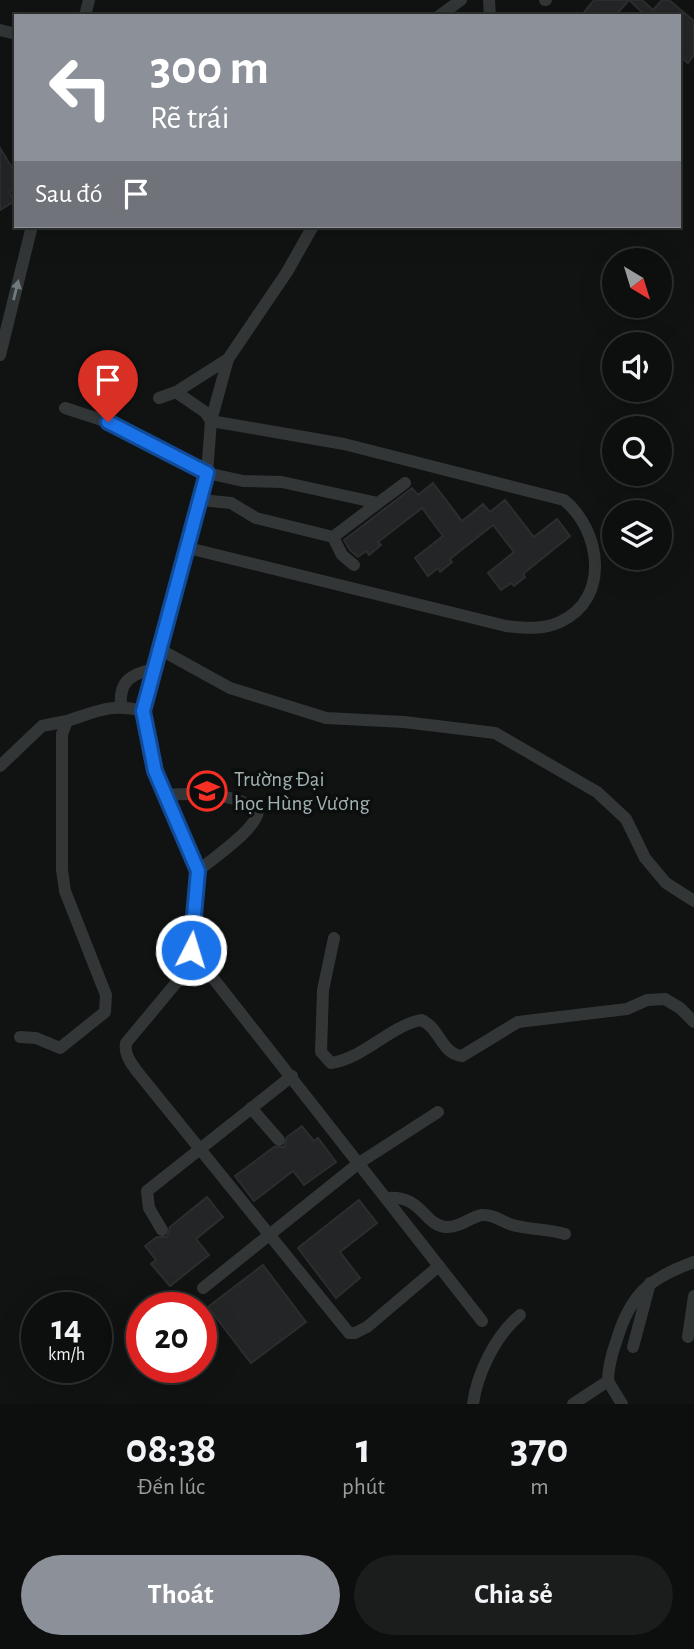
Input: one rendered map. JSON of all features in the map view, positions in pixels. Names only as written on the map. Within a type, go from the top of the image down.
[{"type":"street","points":[[441,14],[457,1]]},
{"type":"street","points":[[0,355],[2,335],[31,228]]},
{"type":"street","points":[[312,228],[287,272],[228,359],[211,421],[207,473],[201,500],[143,711],[155,771],[198,871],[191,950],[176,983],[132,1035],[125,1049],[133,1065],[349,1333],[367,1327],[439,1266]]},
{"type":"street","points":[[159,398],[176,391],[228,359]]},
{"type":"street","points":[[176,391],[205,412],[211,421],[344,444],[564,499],[583,520],[592,539],[596,576],[590,596],[577,611],[560,622],[535,629],[506,626],[188,548]]},
{"type":"street","points":[[65,408],[108,422],[207,473],[243,481],[282,482],[378,502]]},
{"type":"street","points":[[333,537],[405,483]]},
{"type":"street","points":[[201,500],[231,503],[256,519],[333,537]]},
{"type":"street","points":[[333,537],[342,555],[354,565]]},
{"type":"street","points":[[161,650],[230,688],[326,718],[404,722],[495,733],[597,792],[626,819],[645,858],[666,883],[694,901]]},
{"type":"street","points":[[121,705],[120,690],[128,677],[153,669]]},
{"type":"street","points":[[0,766],[42,726],[121,705],[143,711]]},
{"type":"street","points":[[20,1037],[36,1038],[60,1048],[105,1012],[107,1003],[65,891],[62,870],[62,734],[67,721]]},
{"type":"street","points":[[165,795],[196,793],[251,804],[258,811],[258,819],[198,871]]},
{"type":"street","points":[[334,938],[323,990],[321,1052],[331,1063],[359,1052],[401,1024],[421,1020],[435,1032],[445,1047],[462,1056],[518,1022],[627,1009],[647,1000],[665,999],[680,1008],[694,1022]]},
{"type":"street","points":[[191,950],[482,1321]]},
{"type":"street","points":[[162,1230],[149,1208],[148,1191],[292,1076]]},
{"type":"street","points":[[251,1108],[279,1140]]},
{"type":"street","points":[[203,1288],[268,1233],[359,1163],[438,1112]]},
{"type":"street","points":[[386,1198],[401,1196],[420,1207],[438,1225],[449,1228],[479,1215],[493,1215],[516,1226],[547,1228],[565,1234]]},
{"type":"street","points":[[622,1404],[608,1381],[608,1367],[625,1313],[650,1283],[669,1271],[694,1263]]},
{"type":"street","points":[[633,1348],[650,1283]]},
{"type":"street","points":[[688,1337],[694,1296]]},
{"type":"street","points":[[473,1404],[489,1356],[509,1324],[520,1315]]},
{"type":"street","points":[[573,1404],[608,1381]]},
{"type":"building","points":[[594,0],[629,0],[617,14],[583,14]]},
{"type":"building","points":[[629,0],[642,0],[653,10],[662,0],[669,0],[694,21],[694,55],[688,63],[681,58],[681,14],[644,14]]},
{"type":"building","points":[[0,148],[14,171],[14,188],[9,192],[14,202],[0,210]]},
{"type":"building","points":[[433,483],[462,521],[483,504],[490,512],[505,500],[534,537],[557,519],[570,536],[523,574],[525,577],[514,586],[511,583],[501,590],[488,573],[514,552],[493,525],[450,559],[452,562],[440,572],[438,568],[428,576],[415,558],[443,536],[422,508],[378,542],[381,545],[369,555],[366,551],[358,557],[350,550],[344,540],[412,488],[418,495]]},
{"type":"building","points":[[302,1126],[314,1141],[318,1138],[336,1162],[304,1185],[293,1171],[254,1201],[235,1176],[274,1147],[284,1147],[287,1137]]},
{"type":"building","points":[[207,1197],[223,1217],[196,1239],[209,1255],[170,1286],[151,1264],[156,1260],[145,1246],[157,1237],[167,1237],[170,1227]]},
{"type":"building","points":[[359,1200],[377,1223],[340,1252],[360,1278],[336,1298],[298,1248]]},
{"type":"building","points":[[263,1265],[306,1322],[251,1363],[217,1319],[217,1300]]},
{"type":"place","name":"Trường Đại học Hùng Vương","points":[[207,791]]},
{"type":"route","points":[[108,422],[207,473],[143,711],[155,771],[198,871],[191,950]]}]
